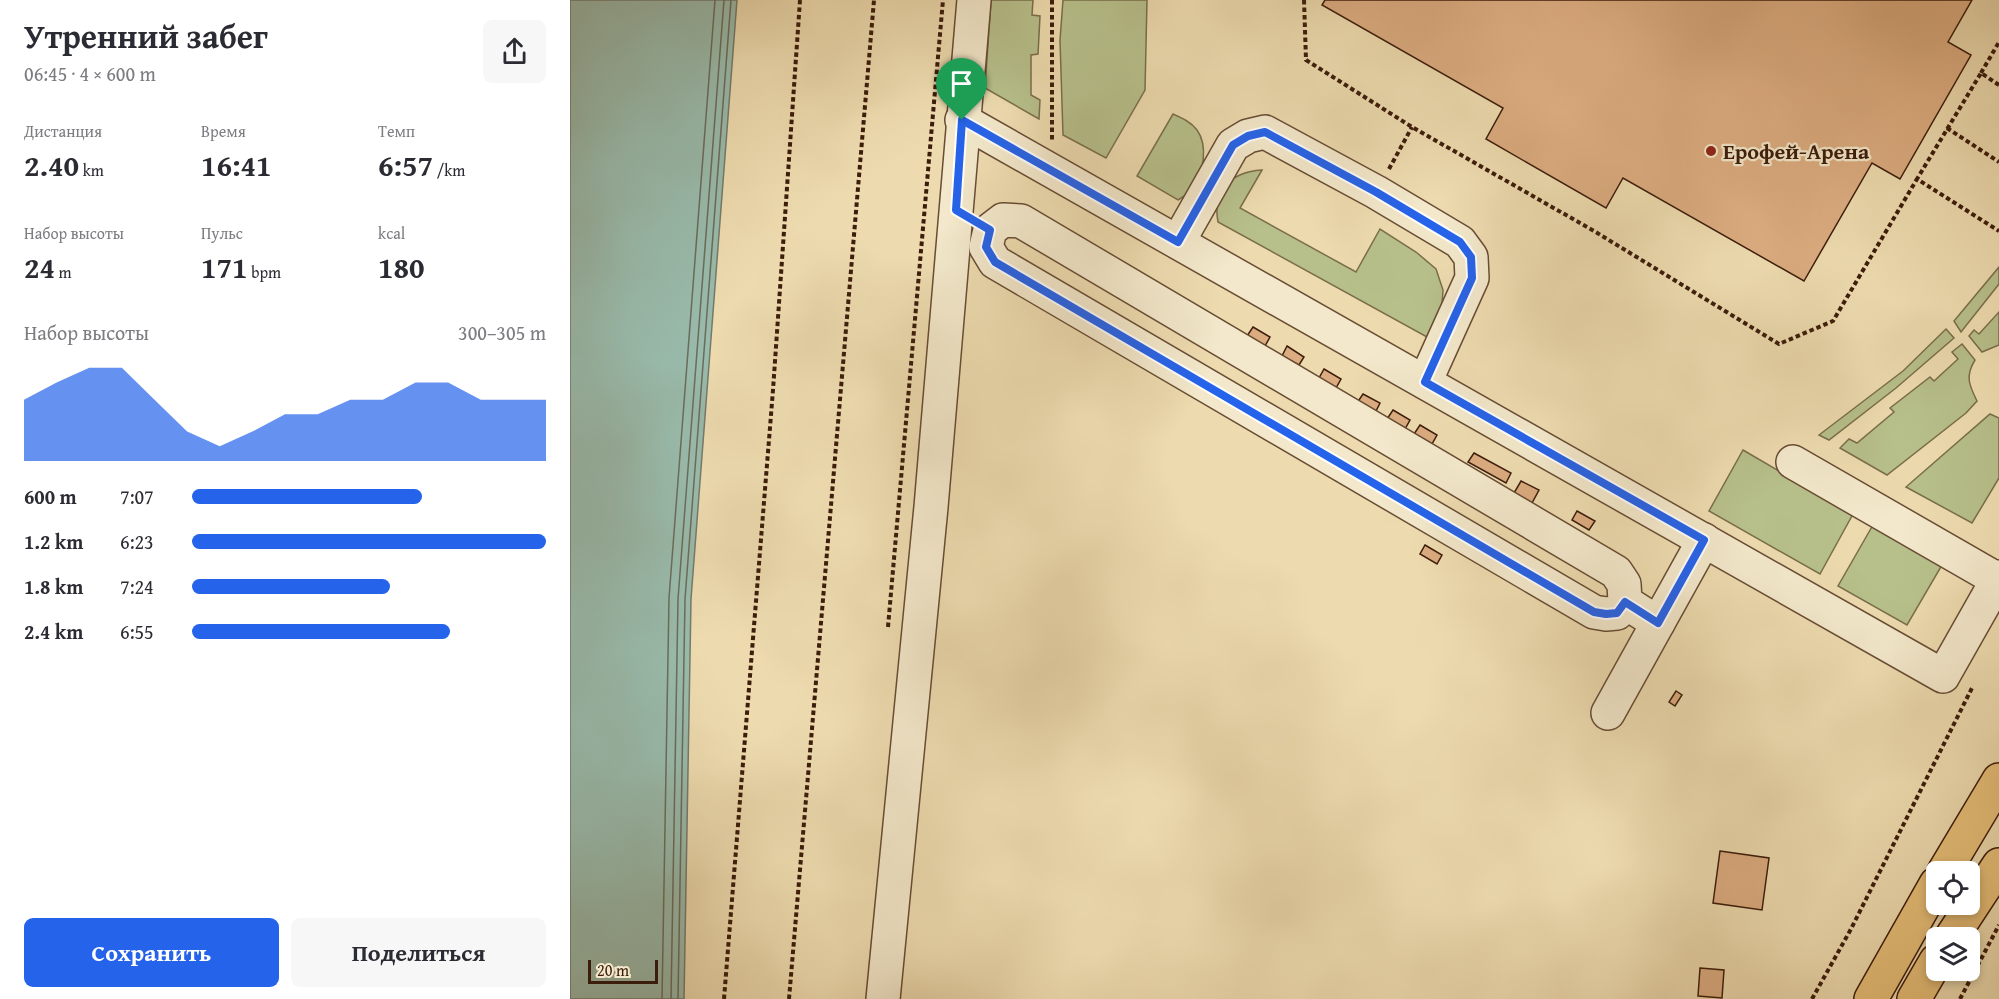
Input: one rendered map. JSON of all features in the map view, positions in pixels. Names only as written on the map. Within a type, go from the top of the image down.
[{"type":"main road","points":[[1951,861],[1999,780]]},
{"type":"main road","points":[[1958,927],[1999,865]]},
{"type":"main road","points":[[1871,999],[1926,902]]},
{"type":"main road","points":[[1914,999],[1926,978]]},
{"type":"lane","points":[[883,999],[956,210],[962,120],[950,1]]},
{"type":"lane","points":[[962,120],[1943,676],[1998,578],[1793,462]]},
{"type":"lane","points":[[1178,242],[1233,145],[1248,136],[1265,132],[1376,192],[1460,242],[1471,257],[1472,278],[1425,382]]},
{"type":"lane","points":[[956,210],[990,230]]},
{"type":"lane","points":[[1003,220],[1021,221],[1616,572],[1624,584],[1625,602],[1617,613],[1594,612],[995,262],[986,247],[990,230],[1003,220]]},
{"type":"lane","points":[[1608,713],[1704,540]]},
{"type":"lane","points":[[1625,602],[1658,623]]},
{"type":"path","points":[[724,999],[772,402],[800,0]]},
{"type":"path","points":[[789,999],[874,0]]},
{"type":"path","points":[[1052,0],[1053,172]]},
{"type":"path","points":[[1304,0],[1306,60],[1412,127],[1594,231],[1779,344],[1833,321],[1999,42]]},
{"type":"path","points":[[888,636],[950,1]]},
{"type":"path","points":[[1981,73],[1999,85]]},
{"type":"path","points":[[1376,192],[1412,127]]},
{"type":"path","points":[[1947,128],[1999,162]]},
{"type":"path","points":[[1917,179],[1999,231]]},
{"type":"path","points":[[1812,999],[1851,928],[1973,685]]},
{"type":"path","points":[[1960,999],[1999,925]]},
{"type":"green space","points":[[991,0],[1033,0],[1032,15],[1040,16],[1038,54],[1031,55],[1031,95],[1040,100],[1039,119],[985,88]]},
{"type":"green space","points":[[1063,0],[1147,0],[1145,90],[1106,158],[1063,135],[1060,40]]},
{"type":"green space","points":[[1173,114],[1189,122],[1197,130],[1203,143],[1202,167],[1197,182],[1190,192],[1178,200],[1137,176]]},
{"type":"green space","points":[[1262,170],[1240,208],[1356,272],[1380,229],[1416,252],[1436,269],[1443,290],[1441,320],[1427,337],[1218,222],[1218,201],[1226,185],[1241,174]]},
{"type":"green space","points":[[1999,267],[1999,284],[1961,332],[1954,321]]},
{"type":"green space","points":[[1999,312],[1999,345],[1982,352],[1969,336],[1974,330],[1979,334]]},
{"type":"green space","points":[[1946,329],[1954,338],[1896,388],[1829,440],[1819,435],[1903,371]]},
{"type":"green space","points":[[1962,344],[1975,360],[1969,380],[1977,401],[1966,413],[1887,475],[1840,448],[1849,439],[1857,443],[1894,412],[1890,408],[1930,377],[1934,381],[1958,359],[1952,352]]},
{"type":"green space","points":[[1990,414],[1999,418],[1999,478],[1972,523],[1906,487]]},
{"type":"green space","points":[[1743,450],[1853,514],[1820,574],[1709,511]]},
{"type":"green space","points":[[1873,525],[1942,565],[1907,625],[1838,586]]},
{"type":"water","points":[[570,0],[737,0],[691,599],[684,999],[570,999]]},
{"type":"building","name":"Ерофей-Арена","points":[[1325,0],[1972,0],[1948,42],[1971,55],[1900,179],[1872,163],[1804,281],[1623,178],[1606,208],[1486,139],[1503,108],[1322,5]]},
{"type":"building","points":[[1253,327],[1270,337],[1265,346],[1247,336]]},
{"type":"building","points":[[1287,346],[1304,357],[1299,365],[1282,356]]},
{"type":"building","points":[[1324,369],[1341,379],[1336,388],[1319,378]]},
{"type":"building","points":[[1363,394],[1380,403],[1375,413],[1357,403]]},
{"type":"building","points":[[1393,410],[1410,420],[1405,429],[1387,419]]},
{"type":"building","points":[[1420,425],[1437,435],[1432,444],[1414,434]]},
{"type":"building","points":[[1474,453],[1511,473],[1506,483],[1468,462]]},
{"type":"building","points":[[1521,481],[1539,490],[1532,503],[1514,493]]},
{"type":"building","points":[[1577,511],[1595,521],[1589,530],[1572,520]]},
{"type":"building","points":[[1425,545],[1442,555],[1437,564],[1420,554]]},
{"type":"building","points":[[1676,691],[1682,695],[1675,706],[1669,702]]},
{"type":"building","points":[[1720,851],[1769,858],[1762,910],[1713,903]]},
{"type":"building","points":[[1700,968],[1724,970],[1722,998],[1698,996]]},
{"type":"place","name":"Ерофей-Арена","points":[[1711,151]]},
{"type":"route","points":[[962,120],[1178,242],[1233,145],[1235,146],[1248,136],[1265,132],[1376,192],[1460,242],[1471,257],[1472,278],[1425,382],[1704,540],[1658,623],[1625,602],[1617,613],[1594,612],[995,262],[986,247],[990,230],[956,210],[962,120]]}]
